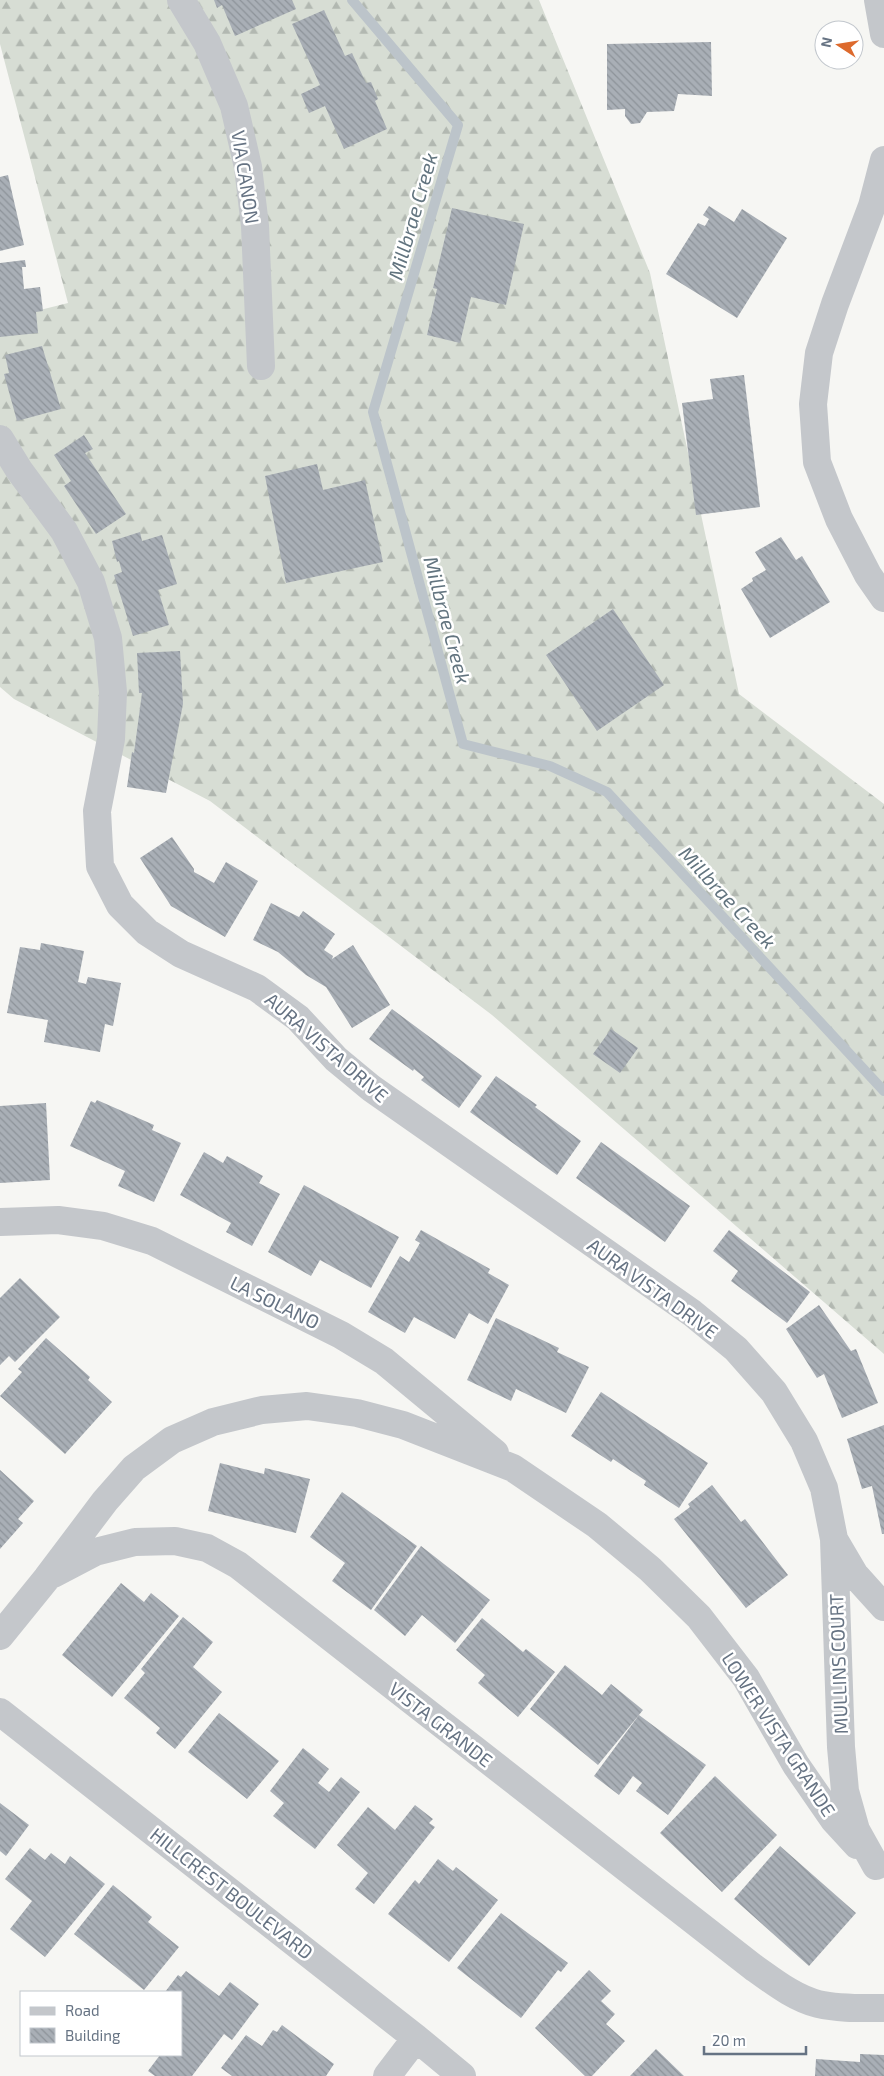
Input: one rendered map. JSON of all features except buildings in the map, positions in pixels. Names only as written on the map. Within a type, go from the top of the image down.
[{"type":"street","name":"VIA CANON","points":[[181,0],[207,44],[234,106],[248,167],[256,226],[260,366]]},
{"type":"street","points":[[878,0],[884,34]]},
{"type":"street","points":[[884,160],[872,206],[835,304],[819,353],[813,404],[817,462],[839,519],[868,575],[884,598]]},
{"type":"street","name":"AURA VISTA DRIVE","points":[[0,439],[19,470],[64,531],[91,582],[108,638],[113,692],[111,739],[97,811],[100,866],[120,905],[147,932],[181,954],[257,988],[298,1018],[336,1059],[370,1088],[692,1313],[736,1349],[774,1392],[804,1441],[824,1488],[834,1539]]},
{"type":"street","name":"LA SOLANO","points":[[0,1222],[58,1220],[103,1226],[152,1241],[341,1335],[384,1361],[513,1468]]},
{"type":"street","name":"LOWER VISTA GRANDE","points":[[47,1578],[104,1501],[134,1468],[172,1440],[213,1422],[262,1410],[307,1406],[358,1413],[403,1425],[513,1468],[597,1525],[650,1569],[699,1617],[746,1678],[796,1765],[834,1820],[880,1869]]},
{"type":"street","name":"MULLINS COURT","points":[[834,1539],[855,1575],[884,1607]]},
{"type":"street","name":"MULLINS COURT","points":[[834,1539],[840,1747],[844,1791],[856,1830],[880,1869]]},
{"type":"street","name":"VISTA GRANDE","points":[[0,1636],[47,1578],[95,1552],[136,1542],[175,1541],[208,1548],[238,1565],[784,1989],[817,2004],[852,2008],[884,2008]]},
{"type":"street","name":"HILLCREST BOULEVARD","points":[[0,1712],[462,2076]]},
{"type":"street","points":[[387,2076],[416,2038]]},
{"type":"green space","points":[[0,0],[539,0],[650,273],[739,694],[884,804],[884,1354],[492,1015],[210,801],[14,699],[0,687],[0,320],[68,303],[0,44]]},
{"type":"waterway","name":"Millbrae Creek","points":[[352,0],[458,125],[373,412],[463,744],[550,766],[607,792],[884,1091]]}]
